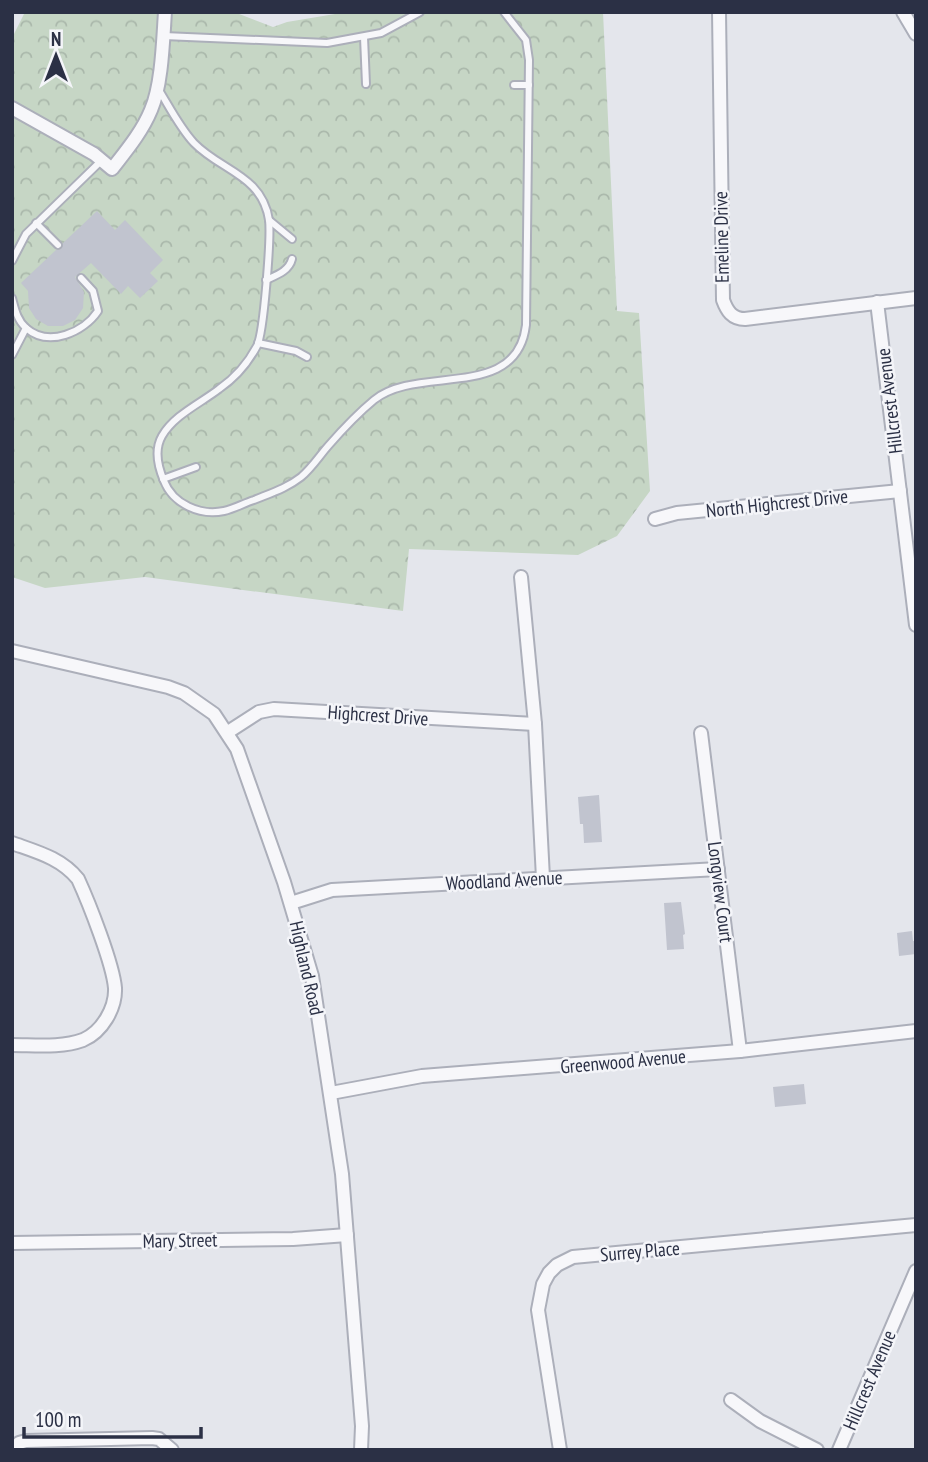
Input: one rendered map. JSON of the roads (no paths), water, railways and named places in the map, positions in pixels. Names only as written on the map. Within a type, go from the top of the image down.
[{"type":"street","points":[[12,108],[111,169],[133,143],[152,108],[164,36],[165,12]]},
{"type":"street","name":"Emeline Drive","points":[[719,12],[725,308],[730,314],[741,319],[916,298]]},
{"type":"street","points":[[903,12],[916,34]]},
{"type":"street","name":"Hillcrest Avenue","points":[[877,302],[900,491],[910,525],[916,625]]},
{"type":"street","name":"North Highcrest Drive","points":[[655,519],[677,513],[900,491]]},
{"type":"street","points":[[521,577],[535,724],[543,878]]},
{"type":"street","name":"Highland Road","points":[[12,651],[184,693],[214,714],[237,749],[291,903],[312,976],[342,1174],[362,1426],[361,1450]]},
{"type":"street","name":"Highcrest Drive","points":[[228,732],[259,712],[274,709],[535,724]]},
{"type":"street","name":"Longview Court","points":[[701,733],[740,1052]]},
{"type":"street","points":[[12,843],[55,858],[78,879],[109,964],[115,990],[111,1011],[90,1037],[71,1044],[12,1045]]},
{"type":"street","name":"Woodland Avenue","points":[[291,903],[332,890],[718,869]]},
{"type":"street","name":"Greenwood Avenue","points":[[331,1093],[422,1076],[740,1052],[916,1031]]},
{"type":"street","name":"Surrey Place","points":[[560,1450],[538,1310],[543,1284],[557,1265],[573,1257],[916,1225]]},
{"type":"street","name":"Mary Street","points":[[12,1243],[293,1239],[347,1235]]},
{"type":"street","name":"Hillcrest Avenue","points":[[839,1450],[916,1271]]},
{"type":"street","points":[[731,1400],[760,1421],[817,1450]]},
{"type":"street","points":[[13,1450],[19,1443],[26,1441],[152,1438],[166,1443],[172,1450]]},
{"type":"lane","points":[[164,36],[327,43],[381,33],[420,12]]},
{"type":"lane","points":[[156,86],[174,117],[195,144],[261,194],[269,220],[266,280],[258,344],[240,371],[220,389],[184,413],[162,436],[157,463],[169,493],[194,510],[223,512],[282,489],[303,475],[352,419],[380,395],[405,387],[458,379],[500,368],[515,358],[524,341],[526,326],[529,85],[526,40],[504,12]]},
{"type":"lane","points":[[364,37],[366,84]]},
{"type":"lane","points":[[514,85],[529,85]]},
{"type":"lane","points":[[12,261],[26,234],[101,161]]},
{"type":"lane","points":[[269,220],[292,240]]},
{"type":"lane","points":[[36,223],[58,245]]},
{"type":"lane","points":[[266,280],[284,272],[292,258]]},
{"type":"lane","points":[[12,298],[16,316],[26,328],[39,335],[54,337],[77,331],[92,320],[99,310],[93,291],[81,278]]},
{"type":"lane","points":[[12,355],[26,328]]},
{"type":"lane","points":[[258,344],[296,351],[307,357]]},
{"type":"lane","points":[[163,479],[196,467]]}]
